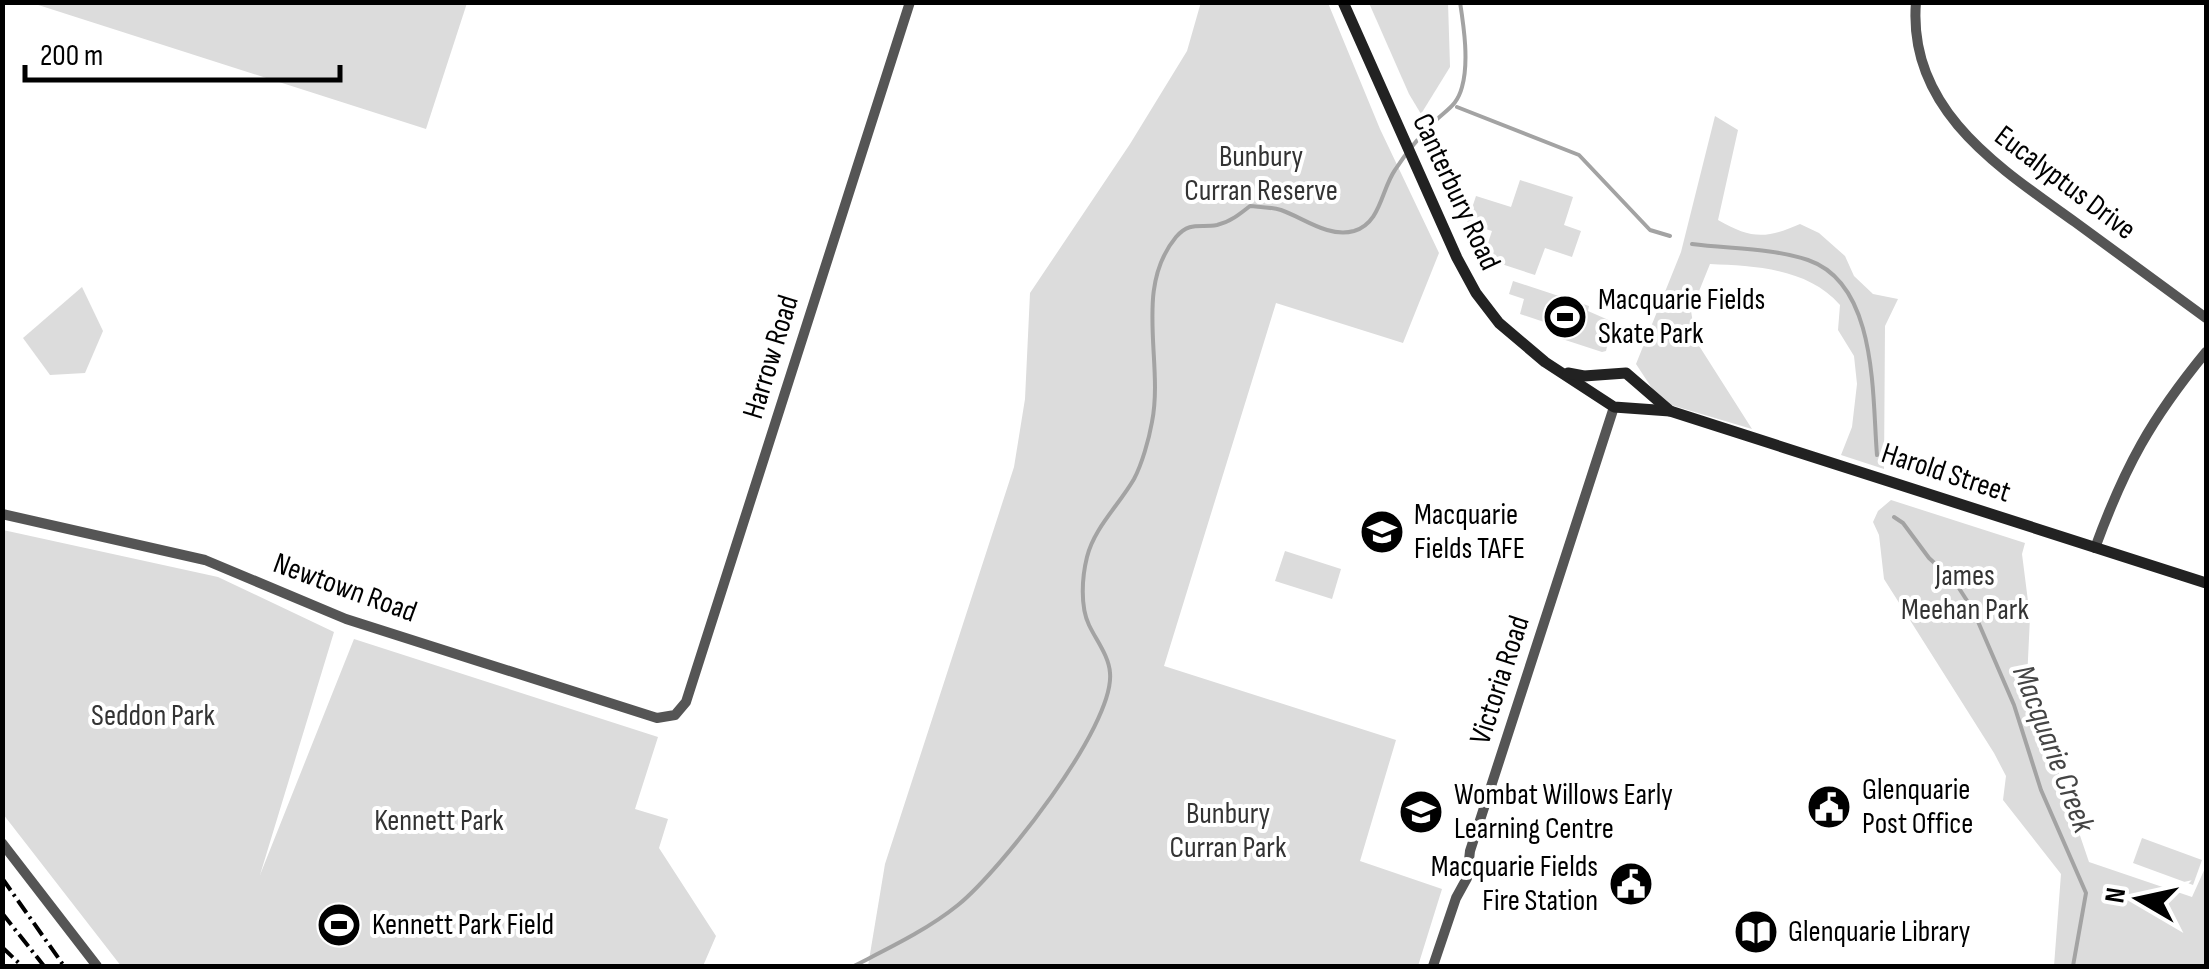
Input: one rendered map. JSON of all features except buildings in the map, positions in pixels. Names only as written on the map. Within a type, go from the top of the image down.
[{"type":"main road","name":"Canterbury Road","points":[[1343,2],[1436,213],[1476,293],[1500,323],[1545,362],[1615,404]]},
{"type":"main road","points":[[1564,373],[1626,373],[1636,382],[1636,398],[1615,404],[1603,384],[1612,374]]},
{"type":"main road","name":"Harold Street","points":[[1636,382],[1670,411]]},
{"type":"main road","name":"Harold Street","points":[[1615,404],[1670,411],[2206,583]]},
{"type":"street","name":"Harrow Road","points":[[668,718],[681,712],[686,702],[910,2]]},
{"type":"street","name":"Eucalyptus Drive","points":[[1916,2],[1916,30],[1928,74],[1939,99],[1969,140],[2003,170],[2206,318]]},
{"type":"street","points":[[2095,548],[2139,442],[2206,352]]},
{"type":"street","name":"Victoria Road","points":[[1433,966],[1456,898],[1467,878],[1470,852],[1615,404]]},
{"type":"street","name":"Newtown Road","points":[[2,514],[205,560],[346,619],[657,718],[668,718]]},
{"type":"street","points":[[2,843],[97,966]]},
{"type":"green space","points":[[467,2],[426,129],[32,3]]},
{"type":"green space","name":"Bunbury Curran Reserve","points":[[1201,2],[1328,3],[1380,129],[1439,253],[1403,343],[1276,303],[1164,666],[1396,740],[1360,861],[1442,889],[1418,966],[868,966],[885,864],[1014,467],[1025,399],[1030,293],[1187,51]]},
{"type":"green space","points":[[1369,3],[1448,3],[1450,67],[1421,114],[1409,94]]},
{"type":"green space","points":[[1715,116],[1738,130],[1718,220],[1759,235],[1800,224],[1819,233],[1845,256],[1854,276],[1873,294],[1898,299],[1885,326],[1884,469],[1841,455],[1852,427],[1857,384],[1854,356],[1838,330],[1840,305],[1813,283],[1797,276],[1762,268],[1710,264],[1691,311],[1696,341],[1752,429],[1661,402],[1636,364],[1681,252]]},
{"type":"green space","points":[[1520,180],[1573,197],[1564,225],[1581,231],[1572,257],[1545,248],[1535,275],[1483,258],[1492,231],[1467,223],[1476,196],[1511,207]]},
{"type":"green space","name":"Macquarie Fields Skate Park","points":[[1513,281],[1589,306],[1588,311],[1613,322],[1606,351],[1556,337],[1559,327],[1520,314],[1524,299],[1509,294]]},
{"type":"green space","points":[[82,287],[103,331],[85,373],[50,375],[23,338]]},
{"type":"green space","name":"James Meehan Park","points":[[1891,500],[2025,543],[2022,554],[2030,617],[2027,680],[2089,862],[2192,897],[2206,866],[2206,966],[2054,966],[2061,874],[2003,800],[2006,776],[1994,753],[1884,579],[1879,535],[1873,522],[1878,511]]},
{"type":"green space","points":[[3,530],[218,577],[334,632],[260,875],[354,639],[658,737],[635,809],[668,819],[659,848],[716,936],[703,966],[121,966],[3,814]]},
{"type":"green space","points":[[1285,551],[1341,569],[1332,599],[1275,581]]},
{"type":"green space","points":[[2142,838],[2202,860],[2193,885],[2133,863]]},
{"type":"waterway","points":[[854,966],[934,923],[977,887],[1052,796],[1094,727],[1107,697],[1110,673],[1086,617],[1084,573],[1095,536],[1134,479],[1149,436],[1155,399],[1153,302],[1163,257],[1186,229],[1222,224],[1250,206],[1281,210],[1335,232],[1354,231],[1370,221],[1404,157],[1460,93],[1465,56],[1460,2]]},
{"type":"waterway","name":"Macquarie Creek","points":[[1457,107],[1579,155],[1650,230],[1670,236]]},
{"type":"waterway","name":"Macquarie Creek","points":[[1692,244],[1765,251],[1808,260],[1831,273],[1848,292],[1867,344],[1877,455]]},
{"type":"waterway","name":"Macquarie Creek","points":[[1894,517],[1955,582],[1973,610],[2014,705],[2041,790],[2086,893],[2073,966]]},
{"type":"railway","points":[[2,878],[64,966]]},
{"type":"railway","points":[[2,913],[44,966]]},
{"type":"railway","points":[[2,947],[22,966]]},
{"type":"place","name":"Macquarie Fields Skate Park","points":[[1565,317]]},
{"type":"place","name":"Macquarie Fields TAFE","points":[[1382,532]]},
{"type":"place","name":"Glenquarie Post Office","points":[[1829,807]]},
{"type":"place","name":"Wombat Willows Early Learning Centre","points":[[1421,812]]},
{"type":"place","name":"Macquarie Fields Fire Station","points":[[1631,884]]},
{"type":"place","name":"Kennett Park Field","points":[[339,925]]},
{"type":"place","name":"Glenquarie Library","points":[[1756,932]]},
{"type":"park label","name":"Seddon Park","points":[[153,716]]},
{"type":"park label","name":"Kennett Park","points":[[439,821]]},
{"type":"park label","name":"Bunbury Curran Park","points":[[1228,831]]}]
